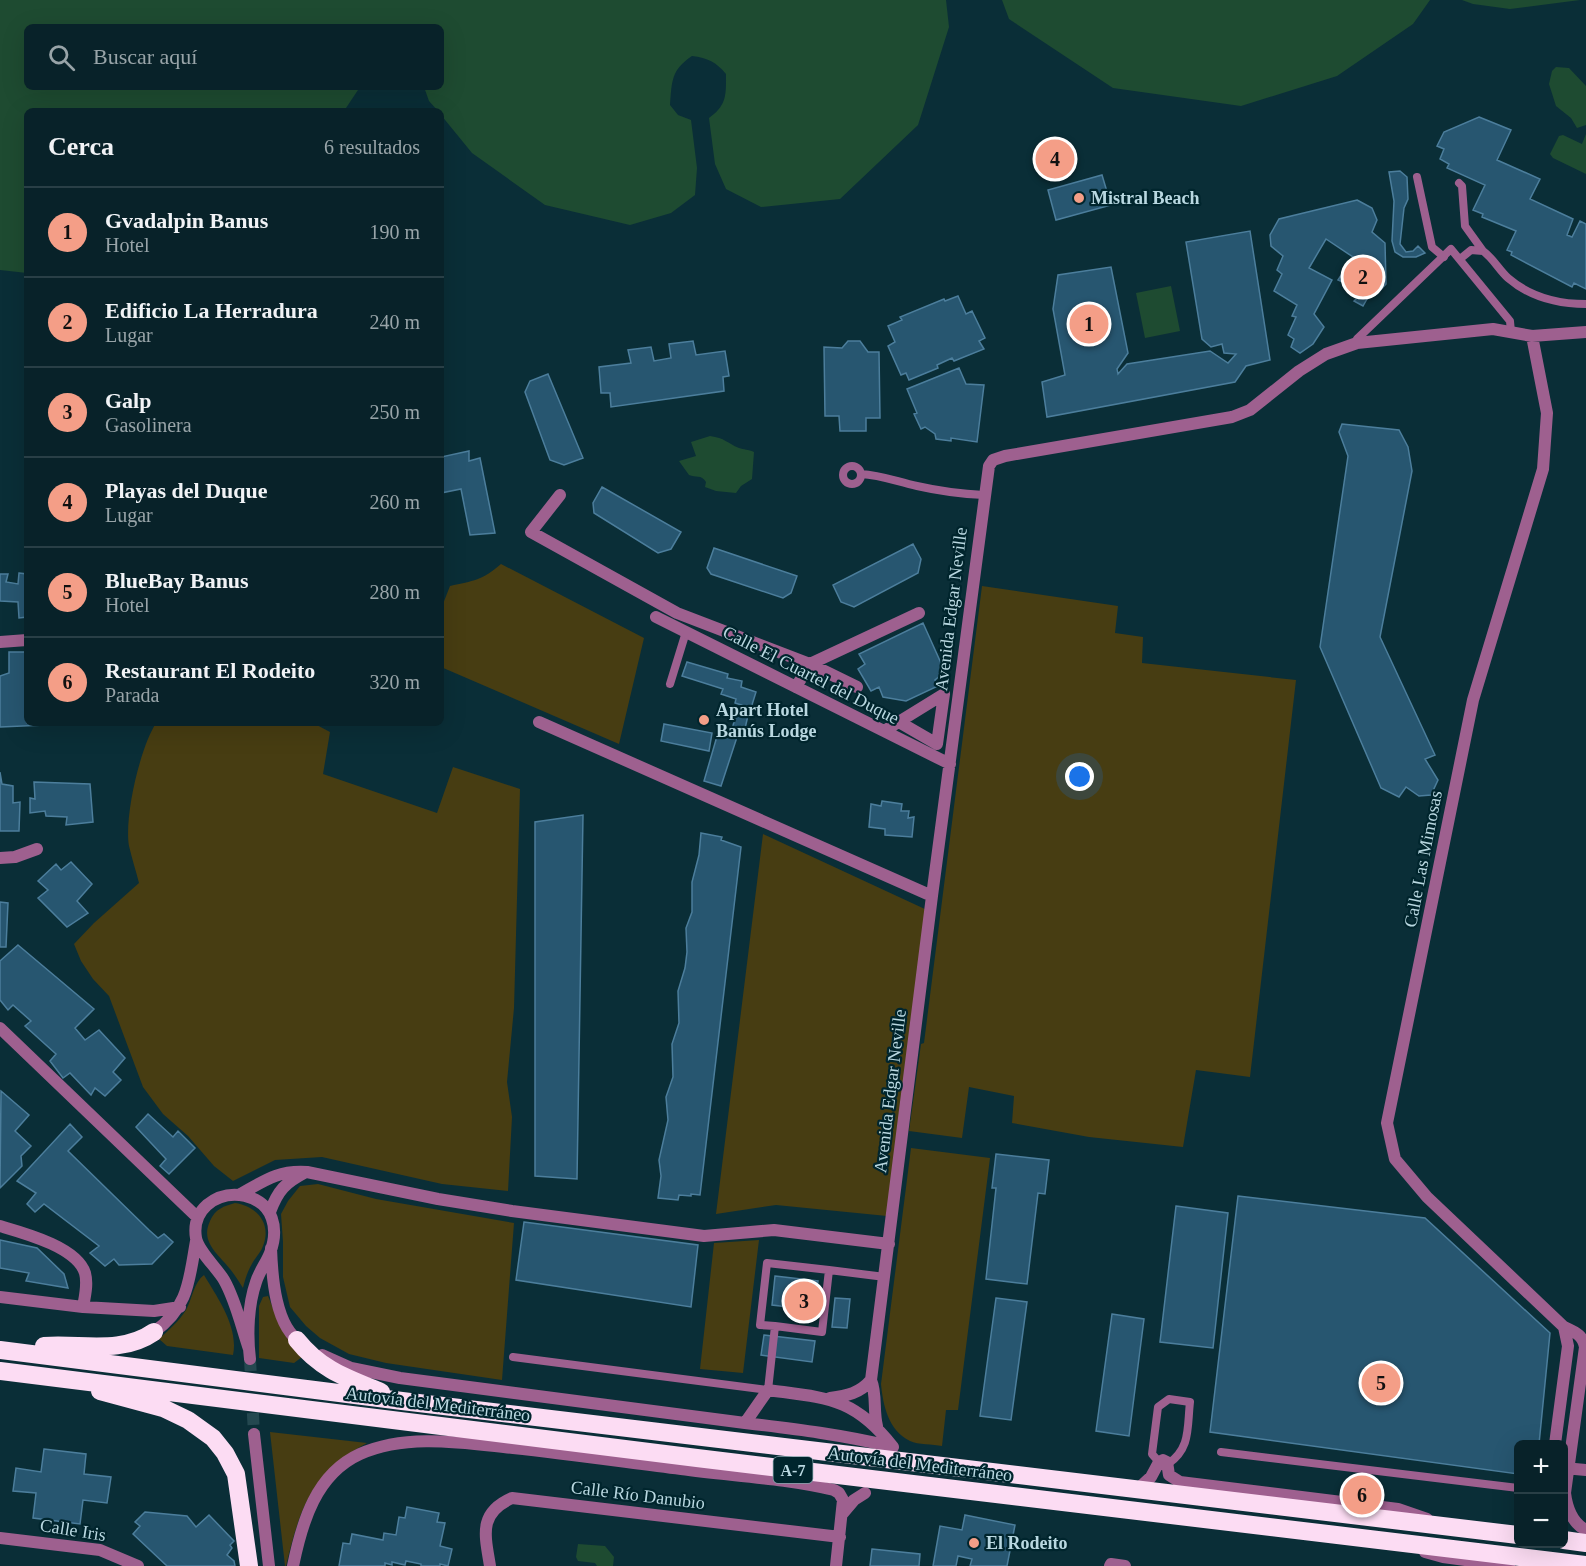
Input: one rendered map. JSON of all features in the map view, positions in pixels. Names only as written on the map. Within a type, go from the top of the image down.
[{"type":"highway","points":[[0,1350],[55,1345],[114,1346],[134,1342],[154,1332]]},
{"type":"highway","points":[[297,1340],[310,1357],[330,1369],[402,1401]]},
{"type":"highway","name":"Autovía del Mediterráneo","points":[[0,1350],[402,1401],[1514,1534]]},
{"type":"highway","name":"Autovía del Mediterráneo","points":[[0,1371],[899,1483],[1586,1565]]},
{"type":"highway","points":[[68,1378],[109,1395],[163,1408],[188,1420],[213,1438],[225,1453],[236,1474],[249,1566]]},
{"type":"highway","points":[[893,1447],[928,1455],[1010,1467],[1061,1480]]},
{"type":"highway","points":[[534,1450],[626,1449]]},
{"type":"highway","points":[[697,1458],[804,1485]]},
{"type":"highway","points":[[865,1493],[879,1486],[899,1483]]},
{"type":"highway","points":[[1568,1541],[1586,1543]]},
{"type":"street","name":"Avenida Edgar Neville","points":[[877,1426],[874,1388],[871,1380],[989,466],[993,460],[1005,456],[1241,414],[1250,410],[1299,371],[1326,354],[1357,343],[1493,328],[1532,336],[1586,332]]},
{"type":"street","name":"Calle Las Mimosas","points":[[1532,336],[1547,413],[1543,469],[1473,700],[1387,1123],[1395,1159],[1427,1197],[1564,1327],[1579,1334],[1584,1340],[1585,1347],[1568,1455]]},
{"type":"street","points":[[560,495],[531,532],[677,613],[810,664],[857,687]]},
{"type":"street","points":[[796,687],[810,664],[919,613]]},
{"type":"street","name":"Calle El Cuartel del Duque","points":[[656,617],[950,764]]},
{"type":"street","points":[[0,642],[24,640]]},
{"type":"street","points":[[539,722],[932,896]]},
{"type":"street","points":[[884,731],[899,722]]},
{"type":"street","points":[[0,858],[15,857],[38,849]]},
{"type":"street","points":[[0,1028],[197,1217]]},
{"type":"street","points":[[239,1195],[271,1177],[289,1171],[307,1172],[418,1195],[502,1209],[704,1236],[774,1230],[889,1244]]},
{"type":"street","points":[[270,1212],[281,1189],[307,1172]]},
{"type":"street","points":[[154,1332],[180,1307],[190,1280],[197,1217],[215,1199],[227,1195],[239,1195],[260,1202],[270,1212],[275,1233],[272,1248],[256,1281],[251,1304],[249,1354],[234,1302],[224,1279],[196,1241]]},
{"type":"street","points":[[0,1226],[33,1236],[62,1249],[75,1260],[84,1271],[86,1282],[83,1306]]},
{"type":"street","points":[[272,1248],[275,1296],[283,1318],[297,1340],[335,1362],[375,1374],[827,1433],[893,1447]]},
{"type":"street","points":[[0,1297],[137,1310],[180,1307]]},
{"type":"street","points":[[137,1310],[149,1316],[154,1323],[154,1332]]},
{"type":"street","points":[[1556,1440],[1568,1346],[1564,1327]]},
{"type":"street","points":[[745,1423],[768,1390],[827,1398],[858,1391],[871,1380]]},
{"type":"street","points":[[1563,1384],[1579,1386]]},
{"type":"street","points":[[827,1398],[859,1413],[877,1426],[893,1447]]},
{"type":"street","points":[[254,1434],[269,1566]]},
{"type":"street","points":[[293,1566],[298,1541],[308,1512],[327,1479],[360,1454],[396,1444],[441,1441],[534,1450],[834,1490],[843,1500],[836,1566]]},
{"type":"street","points":[[1138,1489],[1163,1463],[1169,1475],[1180,1482],[1398,1509],[1420,1515],[1438,1525]]},
{"type":"street","points":[[1568,1468],[1586,1470]]},
{"type":"street","points":[[843,1513],[854,1500],[865,1493]]},
{"type":"street","name":"Calle Las Mimosas","points":[[1564,1494],[1575,1524],[1586,1530]]},
{"type":"street","name":"Calle Río Danubio","points":[[490,1566],[485,1532],[489,1517],[498,1504],[512,1498],[840,1537]]},
{"type":"street","name":"Calle Iris","points":[[0,1538],[100,1550],[138,1566]]},
{"type":"street","points":[[1384,1540],[1443,1557],[1509,1566]]},
{"type":"street","points":[[1110,1566],[1111,1564],[1125,1566]]},
{"type":"lane","points":[[1417,177],[1432,247],[1444,257]]},
{"type":"lane","points":[[1459,183],[1464,193],[1465,226],[1508,278],[1526,291],[1547,299],[1570,304],[1586,304]]},
{"type":"lane","points":[[1357,343],[1357,339],[1451,249],[1510,321],[1511,332]]},
{"type":"lane","points":[[1460,259],[1471,250],[1483,250]]},
{"type":"lane","points":[[861,474],[876,475],[933,489],[984,495]]},
{"type":"lane","points":[[670,684],[686,632]]},
{"type":"lane","points":[[829,1270],[822,1332],[760,1325],[767,1263],[885,1276]]},
{"type":"lane","points":[[513,1357],[768,1390],[775,1326]]},
{"type":"lane","points":[[1169,1400],[1190,1402],[1184,1447],[1176,1458],[1163,1463],[1152,1454],[1158,1407],[1169,1400]]},
{"type":"lane","points":[[1221,1452],[1514,1488]]},
{"type":"shaded area","points":[[0,0],[946,0],[949,27],[918,125],[840,199],[761,207],[726,189],[715,164],[709,118],[719,109],[724,99],[726,74],[711,61],[692,56],[676,71],[670,105],[678,115],[691,120],[697,168],[695,195],[671,213],[630,225],[545,205],[472,153],[444,119],[444,108],[435,108],[429,101],[425,90],[444,90],[444,24],[24,24],[24,90],[358,90],[346,108],[24,108],[24,273],[0,270]]},
{"type":"shaded area","points":[[1002,0],[1430,0],[1413,24],[1337,76],[1241,106],[1113,88],[1009,19]]},
{"type":"shaded area","points":[[1462,0],[1580,0],[1510,9],[1473,4]]},
{"type":"shaded area","points":[[1556,67],[1569,68],[1586,86],[1586,125],[1577,128],[1571,118],[1556,106],[1549,84],[1552,71]]},
{"type":"shaded area","points":[[1586,134],[1586,174],[1553,158],[1550,154],[1559,136],[1563,135],[1582,144]]},
{"type":"shaded area","points":[[1171,286],[1180,331],[1145,338],[1136,293]]},
{"type":"shaded area","points":[[710,436],[754,452],[752,479],[741,486],[736,493],[716,491],[705,487],[704,480],[689,475],[679,461],[696,456],[691,442]]},
{"type":"shaded area","points":[[501,564],[644,638],[619,744],[444,668],[444,601],[450,586],[477,579]]},
{"type":"shaded area","points":[[982,586],[1118,606],[1115,633],[1143,637],[1142,663],[1296,680],[1250,1077],[1196,1070],[1183,1147],[1089,1137],[1012,1123],[1014,1096],[969,1087],[962,1138],[909,1131],[921,1044],[924,1043]]},
{"type":"shaded area","points":[[154,726],[319,726],[330,732],[323,774],[437,813],[453,767],[520,789],[514,1008],[507,1082],[512,1117],[508,1191],[442,1184],[322,1157],[275,1160],[233,1181],[214,1166],[188,1136],[163,1114],[143,1087],[109,996],[93,979],[81,961],[74,944],[139,883],[129,846],[129,818],[139,765]]},
{"type":"shaded area","points":[[763,834],[927,910],[887,1216],[776,1205],[716,1214]]},
{"type":"shaded area","points":[[911,1148],[990,1158],[958,1410],[946,1410],[942,1446],[910,1441],[896,1430],[885,1408],[881,1384]]},
{"type":"shaded area","points":[[318,1184],[376,1199],[514,1223],[502,1380],[386,1363],[349,1354],[320,1338],[306,1326],[290,1307],[283,1277],[281,1214],[300,1186]]},
{"type":"shaded area","points":[[235,1203],[256,1212],[261,1217],[266,1230],[263,1246],[250,1268],[243,1288],[216,1253],[207,1235],[207,1228],[214,1214]]},
{"type":"shaded area","points":[[759,1240],[743,1373],[700,1369],[714,1243]]},
{"type":"shaded area","points":[[204,1275],[230,1323],[234,1344],[233,1355],[167,1346],[159,1339],[183,1314],[198,1282]]},
{"type":"shaded area","points":[[268,1296],[282,1330],[302,1357],[294,1363],[259,1358],[259,1306],[263,1297]]},
{"type":"shaded area","points":[[270,1432],[367,1443],[348,1455],[320,1480],[303,1509],[286,1566],[285,1566]]},
{"type":"shaded area","points":[[578,1544],[605,1546],[614,1557],[613,1566],[597,1566],[595,1563],[578,1561],[576,1557]]},
{"type":"building","points":[[1479,117],[1511,130],[1497,160],[1540,179],[1530,199],[1573,219],[1567,235],[1572,237],[1580,221],[1586,224],[1586,289],[1574,283],[1572,287],[1511,255],[1512,252],[1507,250],[1516,231],[1482,217],[1483,214],[1473,210],[1485,185],[1447,168],[1449,164],[1440,159],[1444,149],[1437,146],[1444,132]]},
{"type":"building","points":[[1400,171],[1407,177],[1408,199],[1404,208],[1400,244],[1406,252],[1413,251],[1418,246],[1425,253],[1416,257],[1403,257],[1395,252],[1392,241],[1394,201],[1389,172]]},
{"type":"building","name":"Mistral Beach","points":[[1102,175],[1111,205],[1056,220],[1048,190]]},
{"type":"building","points":[[1357,200],[1372,208],[1377,220],[1372,232],[1385,243],[1386,284],[1377,294],[1367,299],[1363,306],[1354,301],[1357,298],[1352,293],[1355,288],[1338,280],[1353,257],[1326,239],[1309,268],[1332,280],[1314,314],[1324,327],[1313,344],[1300,353],[1291,347],[1294,339],[1288,335],[1296,317],[1292,316],[1297,305],[1274,291],[1282,274],[1277,270],[1283,256],[1271,246],[1270,235],[1279,219]]},
{"type":"building","points":[[1250,231],[1270,360],[1246,366],[1235,382],[1047,417],[1042,382],[1065,375],[1053,309],[1058,275],[1111,267],[1128,353],[1117,369],[1118,374],[1127,364],[1210,351],[1228,363],[1236,354],[1224,353],[1222,344],[1211,347],[1202,339],[1186,242]]},
{"type":"building","points":[[958,296],[966,314],[972,311],[985,338],[979,341],[984,349],[954,361],[952,358],[937,365],[938,368],[909,380],[906,373],[901,375],[888,346],[895,342],[888,326],[902,320],[900,317],[944,299],[945,301]]},
{"type":"building","points":[[693,341],[696,355],[725,351],[729,376],[723,377],[724,391],[611,407],[610,393],[601,393],[599,367],[631,363],[628,350],[651,347],[654,361],[671,358],[669,344]]},
{"type":"building","points":[[848,341],[860,341],[868,352],[879,352],[880,418],[866,418],[866,431],[840,431],[839,416],[825,416],[824,347],[842,348]]},
{"type":"building","points":[[959,368],[966,384],[984,385],[977,442],[951,438],[951,441],[936,439],[935,434],[925,427],[921,429],[907,389]]},
{"type":"building","points":[[548,374],[583,458],[564,465],[550,460],[525,392],[530,381]]},
{"type":"building","points":[[1342,424],[1399,430],[1408,447],[1412,471],[1380,637],[1435,755],[1425,759],[1438,780],[1431,795],[1419,796],[1406,787],[1399,797],[1381,788],[1320,647],[1348,456],[1339,432]]},
{"type":"building","points":[[469,451],[469,461],[480,458],[495,533],[470,535],[461,489],[444,492],[444,456]]},
{"type":"building","points":[[602,487],[681,532],[671,549],[658,553],[594,513],[593,503]]},
{"type":"building","points":[[913,544],[921,559],[918,573],[854,607],[841,602],[833,585]]},
{"type":"building","points":[[714,548],[797,576],[791,593],[783,598],[711,574],[707,568]]},
{"type":"building","points":[[19,573],[24,574],[24,617],[19,618],[18,602],[0,601],[0,574],[8,574],[6,582],[18,584]]},
{"type":"building","points":[[923,623],[945,672],[935,680],[938,686],[906,701],[883,697],[879,687],[871,691],[858,669],[865,664],[859,654]]},
{"type":"building","points":[[9,652],[24,652],[24,726],[0,727],[0,676],[9,673]]},
{"type":"building","points":[[687,662],[728,674],[727,678],[742,681],[741,687],[756,692],[751,708],[735,703],[736,699],[721,694],[723,689],[682,676]]},
{"type":"building","points":[[738,708],[749,711],[744,733],[739,731],[721,786],[704,781],[720,726],[732,729]]},
{"type":"building","points":[[664,724],[712,733],[709,751],[661,741]]},
{"type":"building","points":[[0,772],[2,784],[13,786],[13,803],[20,802],[19,831],[0,831]]},
{"type":"building","points":[[34,782],[90,784],[93,822],[66,825],[67,817],[46,816],[45,811],[30,813],[30,798],[35,799]]},
{"type":"building","points":[[882,801],[902,804],[901,811],[909,811],[908,818],[914,817],[912,837],[885,835],[885,829],[869,827],[871,804],[881,806]]},
{"type":"building","points":[[583,815],[577,1179],[535,1176],[535,822]]},
{"type":"building","points":[[701,833],[722,837],[721,840],[741,847],[700,1195],[679,1195],[678,1200],[658,1198],[661,1176],[659,1160],[668,1120],[666,1097],[673,1077],[672,1044],[679,1023],[678,991],[685,968],[686,928],[692,912],[692,882],[699,855]]},
{"type":"building","points":[[71,862],[92,884],[77,901],[88,913],[67,927],[38,898],[48,890],[38,881],[56,864],[61,870]]},
{"type":"building","points":[[0,902],[8,903],[6,947],[0,947]]},
{"type":"building","points":[[18,945],[94,1009],[75,1028],[85,1040],[99,1030],[125,1058],[113,1072],[121,1080],[105,1096],[95,1088],[91,1095],[70,1073],[63,1078],[50,1061],[56,1054],[25,1026],[31,1021],[13,1005],[8,1010],[0,1000],[0,961]]},
{"type":"building","points":[[1,1091],[29,1115],[15,1131],[31,1146],[21,1156],[22,1166],[0,1188]]},
{"type":"building","points":[[148,1114],[173,1137],[178,1131],[195,1148],[169,1174],[160,1166],[166,1159],[136,1127]]},
{"type":"building","points":[[70,1124],[82,1137],[68,1151],[158,1238],[164,1234],[173,1242],[152,1264],[119,1265],[114,1259],[105,1266],[90,1253],[99,1246],[44,1204],[35,1212],[27,1204],[36,1193],[17,1181]]},
{"type":"building","points":[[996,1154],[1049,1160],[1045,1194],[1038,1193],[1027,1284],[986,1279],[996,1188],[992,1188]]},
{"type":"building","points":[[1238,1196],[1425,1218],[1550,1333],[1539,1440],[1514,1440],[1514,1473],[1210,1432]]},
{"type":"building","points":[[1176,1206],[1228,1213],[1213,1348],[1160,1342]]},
{"type":"building","points":[[524,1222],[698,1245],[691,1307],[516,1280]]},
{"type":"building","points":[[0,1240],[37,1248],[64,1274],[68,1288],[26,1281],[29,1273],[0,1268]]},
{"type":"building","points":[[775,1276],[818,1281],[814,1310],[772,1305]]},
{"type":"building","points":[[835,1298],[850,1299],[847,1328],[832,1327]]},
{"type":"building","points":[[996,1298],[1027,1302],[1011,1420],[980,1416]]},
{"type":"building","points":[[1112,1314],[1144,1319],[1129,1436],[1096,1431]]},
{"type":"building","points":[[764,1335],[815,1341],[812,1362],[761,1355]]},
{"type":"building","points":[[44,1449],[86,1454],[84,1474],[111,1477],[107,1503],[83,1500],[80,1524],[33,1518],[36,1493],[13,1491],[16,1468],[41,1472]]},
{"type":"building","points":[[407,1507],[439,1513],[437,1522],[445,1523],[440,1546],[452,1549],[448,1566],[440,1564],[440,1566],[421,1566],[421,1564],[406,1561],[405,1565],[392,1562],[392,1565],[385,1563],[385,1566],[339,1566],[343,1543],[350,1544],[352,1534],[383,1540],[384,1533],[396,1535],[399,1517],[405,1518]]},
{"type":"building","points":[[145,1512],[187,1516],[196,1527],[209,1515],[234,1541],[227,1555],[234,1561],[235,1566],[167,1566],[133,1534],[140,1526],[135,1522]]},
{"type":"building","name":"El Rodeito","points":[[965,1515],[1015,1525],[1007,1566],[970,1566],[972,1559],[958,1556],[956,1566],[933,1566],[940,1526],[962,1530]]},
{"type":"building","points":[[872,1549],[920,1554],[919,1566],[870,1566]]},
{"type":"tunnel","points":[[250,1359],[254,1434]]},
{"type":"place","name":"Playas del Duque","points":[[1055,159]]},
{"type":"place","name":"Mistral Beach","points":[[1079,198]]},
{"type":"place","name":"Edificio La Herradura","points":[[1363,277]]},
{"type":"place","name":"Gvadalpin Banus","points":[[1089,324]]},
{"type":"place","name":"Apart Hotel Banús Lodge","points":[[704,720]]},
{"type":"place","name":"Galp","points":[[804,1301]]},
{"type":"place","name":"BlueBay Banus","points":[[1381,1383]]},
{"type":"place","name":"Restaurant El Rodeito","points":[[1362,1495]]},
{"type":"place","name":"El Rodeito","points":[[974,1543]]}]
